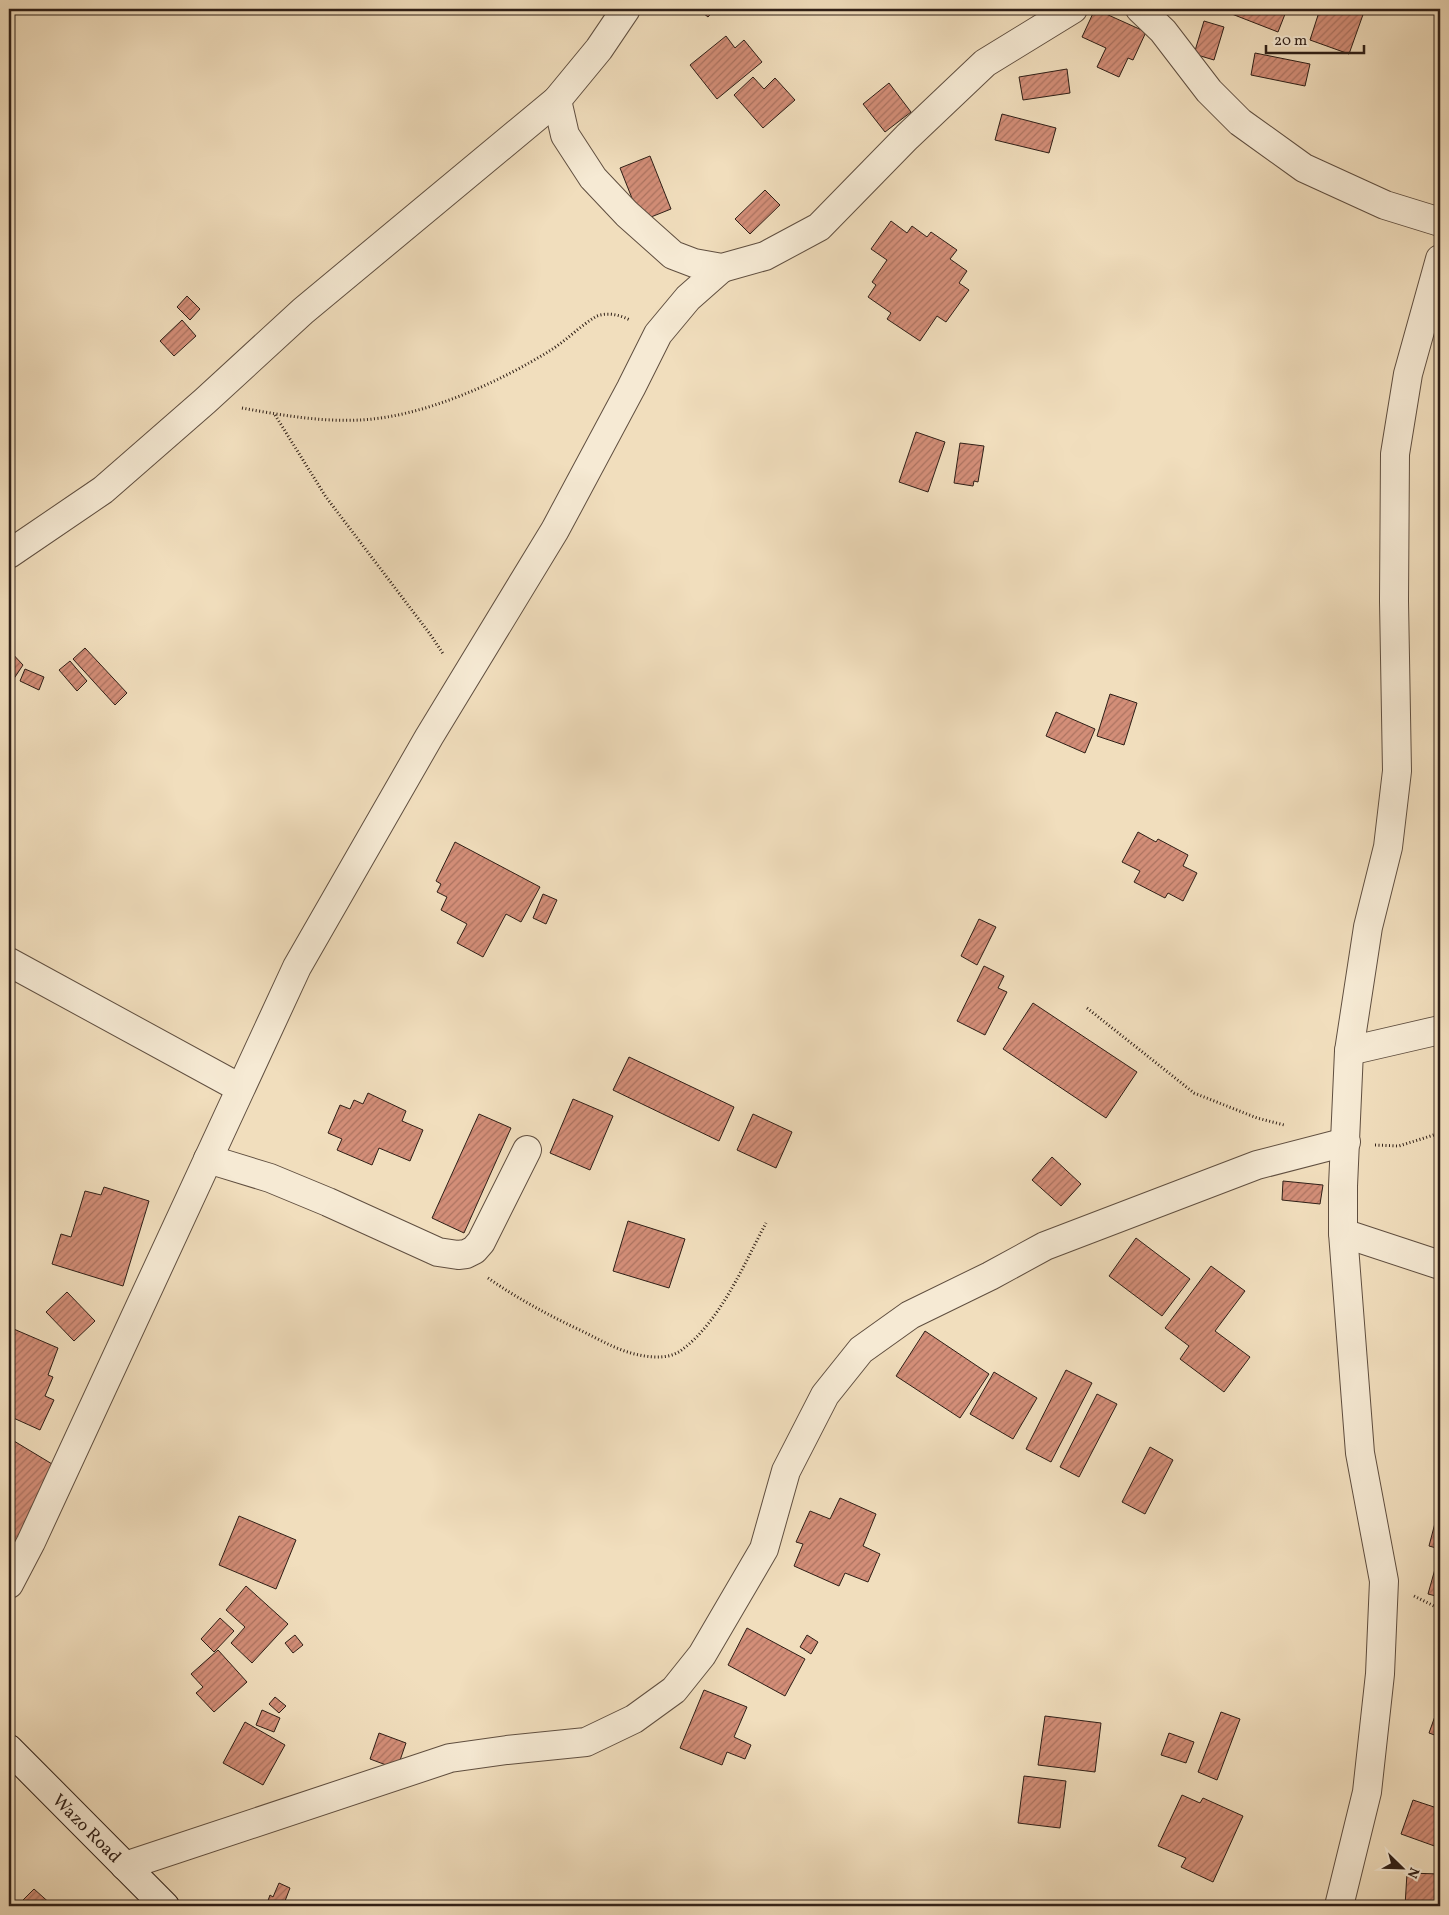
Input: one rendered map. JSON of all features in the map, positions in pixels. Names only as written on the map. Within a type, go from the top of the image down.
[{"type":"street","points":[[9,554],[104,490],[206,401],[303,311],[557,100],[598,49],[626,9]]},
{"type":"street","points":[[557,100],[565,135],[593,178],[627,214],[673,256],[694,263],[722,268],[765,256],[819,226],[907,137],[985,63],[1073,9]]},
{"type":"street","points":[[1140,9],[1162,31],[1210,91],[1240,122],[1304,168],[1385,205],[1440,222]]},
{"type":"street","points":[[1339,1906],[1367,1792],[1380,1674],[1384,1581],[1360,1453],[1343,1233],[1343,1186],[1349,1051],[1368,927],[1388,847],[1397,771],[1394,601],[1395,454],[1408,374],[1440,259]]},
{"type":"street","points":[[9,1584],[31,1542],[297,967],[429,737],[555,530],[658,334],[688,298],[722,268]]},
{"type":"street","points":[[9,962],[240,1088]]},
{"type":"street","points":[[1349,1051],[1440,1030]]},
{"type":"street","points":[[125,1866],[450,1758],[586,1742],[634,1719],[674,1690],[702,1655],[764,1549],[786,1471],[825,1395],[861,1350],[910,1315],[990,1276],[1045,1246],[1257,1165],[1346,1142]]},
{"type":"street","points":[[208,1158],[270,1178],[438,1252],[458,1255],[474,1250],[481,1242],[527,1150]]},
{"type":"street","points":[[1343,1233],[1440,1265]]},
{"type":"street","name":"Wazo Road","points":[[9,1750],[165,1906]]},
{"type":"path","points":[[206,401],[275,414],[358,420],[386,417],[433,406],[501,377],[544,354],[588,321],[604,313],[628,319],[658,334]]},
{"type":"path","points":[[275,414],[326,497],[430,634],[462,684]]},
{"type":"path","points":[[1087,1008],[1194,1093],[1257,1118],[1293,1128]]},
{"type":"path","points":[[1346,1142],[1376,1146],[1399,1146],[1440,1133]]},
{"type":"path","points":[[458,1255],[513,1295],[618,1349],[639,1355],[667,1356],[682,1350],[709,1324],[766,1223]]},
{"type":"building","points":[[698,9],[715,9],[708,17]]},
{"type":"building","points":[[1095,9],[1146,32],[1133,60],[1128,58],[1119,77],[1097,67],[1106,48],[1082,37]]},
{"type":"building","points":[[1219,9],[1287,9],[1278,32]]},
{"type":"building","points":[[1320,9],[1365,9],[1349,54],[1310,40]]},
{"type":"building","points":[[1204,21],[1224,27],[1214,60],[1194,54]]},
{"type":"building","points":[[726,36],[735,48],[744,40],[762,62],[717,99],[690,65]]},
{"type":"building","points":[[1255,53],[1310,64],[1305,86],[1251,75]]},
{"type":"building","points":[[1067,69],[1070,93],[1023,100],[1019,77]]},
{"type":"building","points":[[753,77],[764,89],[775,78],[795,100],[763,128],[734,95]]},
{"type":"building","points":[[889,83],[911,112],[885,132],[863,104]]},
{"type":"building","points":[[1002,114],[1056,128],[1049,153],[995,140]]},
{"type":"building","points":[[650,156],[671,209],[641,221],[620,168]]},
{"type":"building","points":[[765,190],[780,205],[750,234],[735,219]]},
{"type":"building","points":[[891,221],[907,233],[912,226],[927,237],[931,232],[957,250],[950,259],[967,271],[959,283],[969,290],[946,322],[937,316],[920,341],[887,319],[891,313],[868,297],[876,285],[872,282],[887,260],[871,249]]},
{"type":"building","points":[[187,296],[200,309],[190,320],[177,307]]},
{"type":"building","points":[[182,320],[196,336],[174,356],[160,341]]},
{"type":"building","points":[[916,432],[945,442],[928,492],[899,482]]},
{"type":"building","points":[[960,443],[984,446],[978,482],[974,481],[973,486],[954,483]]},
{"type":"building","points":[[85,648],[127,693],[115,705],[73,659]]},
{"type":"building","points":[[9,650],[23,665],[13,680],[9,676]]},
{"type":"building","points":[[70,661],[87,681],[77,691],[59,670]]},
{"type":"building","points":[[25,669],[44,677],[39,690],[20,681]]},
{"type":"building","points":[[1110,694],[1137,703],[1124,745],[1097,736]]},
{"type":"building","points":[[1056,712],[1095,729],[1085,753],[1046,736]]},
{"type":"building","points":[[1138,832],[1156,842],[1158,839],[1188,855],[1183,866],[1197,873],[1183,901],[1168,893],[1165,898],[1134,882],[1140,871],[1122,862]]},
{"type":"building","points":[[455,842],[540,887],[521,922],[506,914],[483,957],[457,943],[467,924],[441,910],[447,897],[437,892],[441,884],[436,881]]},
{"type":"building","points":[[543,894],[557,900],[546,924],[533,918]]},
{"type":"building","points":[[979,919],[996,927],[977,965],[961,956]]},
{"type":"building","points":[[984,966],[1004,976],[998,988],[1007,992],[985,1035],[957,1021]]},
{"type":"building","points":[[1033,1003],[1137,1072],[1106,1118],[1003,1049]]},
{"type":"building","points":[[629,1057],[734,1107],[719,1141],[613,1090]]},
{"type":"building","points":[[368,1093],[406,1111],[402,1121],[423,1130],[410,1161],[379,1148],[372,1165],[337,1150],[342,1139],[328,1133],[340,1105],[350,1109],[354,1100],[363,1104]]},
{"type":"building","points":[[573,1099],[613,1116],[590,1170],[550,1153]]},
{"type":"building","points":[[479,1114],[511,1128],[464,1233],[432,1218]]},
{"type":"building","points":[[753,1114],[792,1132],[776,1168],[737,1150]]},
{"type":"building","points":[[1052,1157],[1081,1184],[1061,1206],[1032,1180]]},
{"type":"building","points":[[1283,1181],[1323,1185],[1320,1204],[1282,1200]]},
{"type":"building","points":[[104,1187],[149,1201],[123,1286],[52,1264],[61,1234],[71,1237],[85,1191],[101,1195]]},
{"type":"building","points":[[628,1221],[685,1239],[669,1288],[613,1271]]},
{"type":"building","points":[[1136,1238],[1190,1279],[1162,1316],[1109,1276]]},
{"type":"building","points":[[1211,1266],[1245,1291],[1215,1331],[1250,1357],[1224,1392],[1180,1359],[1189,1346],[1165,1328]]},
{"type":"building","points":[[67,1292],[95,1321],[74,1341],[46,1312]]},
{"type":"building","points":[[9,1327],[58,1348],[48,1375],[53,1377],[45,1396],[54,1400],[40,1430],[9,1416],[13,1406],[9,1404]]},
{"type":"building","points":[[925,1331],[989,1374],[960,1418],[896,1376]]},
{"type":"building","points":[[1066,1370],[1092,1383],[1051,1462],[1026,1449]]},
{"type":"building","points":[[994,1372],[1037,1398],[1013,1439],[970,1414]]},
{"type":"building","points":[[1097,1394],[1117,1404],[1079,1477],[1060,1467]]},
{"type":"building","points":[[9,1438],[62,1470],[9,1557]]},
{"type":"building","points":[[1150,1447],[1173,1460],[1145,1514],[1122,1502]]},
{"type":"building","points":[[840,1498],[876,1514],[863,1546],[880,1554],[868,1582],[845,1573],[839,1586],[794,1566],[803,1544],[796,1542],[810,1511],[830,1519]]},
{"type":"building","points":[[1440,1504],[1440,1549],[1429,1546]]},
{"type":"building","points":[[239,1516],[296,1540],[276,1589],[219,1565]]},
{"type":"building","points":[[1435,1569],[1440,1571],[1440,1597],[1428,1594]]},
{"type":"building","points":[[246,1586],[288,1624],[252,1663],[231,1643],[245,1627],[226,1610]]},
{"type":"building","points":[[220,1618],[234,1631],[214,1652],[201,1639]]},
{"type":"building","points":[[747,1628],[805,1659],[785,1696],[728,1665]]},
{"type":"building","points":[[295,1635],[303,1645],[293,1653],[285,1643]]},
{"type":"building","points":[[807,1635],[818,1642],[811,1654],[800,1647]]},
{"type":"building","points":[[218,1650],[247,1682],[214,1712],[196,1693],[203,1687],[191,1674]]},
{"type":"building","points":[[704,1690],[747,1707],[734,1737],[751,1745],[745,1759],[727,1752],[722,1765],[680,1748]]},
{"type":"building","points":[[275,1697],[286,1706],[279,1713],[269,1704]]},
{"type":"building","points":[[1440,1702],[1440,1737],[1429,1733]]},
{"type":"building","points":[[262,1710],[280,1718],[274,1732],[256,1725]]},
{"type":"building","points":[[1221,1712],[1240,1719],[1217,1780],[1198,1772]]},
{"type":"building","points":[[1045,1716],[1101,1723],[1095,1772],[1038,1765]]},
{"type":"building","points":[[245,1722],[285,1745],[263,1785],[223,1763]]},
{"type":"building","points":[[379,1733],[406,1743],[397,1769],[370,1759]]},
{"type":"building","points":[[1169,1733],[1194,1742],[1186,1763],[1161,1755]]},
{"type":"building","points":[[1024,1776],[1066,1781],[1060,1828],[1018,1823]]},
{"type":"building","points":[[1182,1795],[1200,1803],[1203,1798],[1243,1816],[1213,1882],[1181,1867],[1186,1858],[1158,1846]]},
{"type":"building","points":[[1413,1800],[1440,1809],[1440,1848],[1401,1834]]},
{"type":"building","points":[[1407,1873],[1440,1874],[1440,1906],[1405,1906]]},
{"type":"building","points":[[279,1883],[290,1888],[285,1901],[297,1906],[266,1906],[270,1895],[273,1897]]},
{"type":"building","points":[[34,1889],[53,1906],[24,1906],[20,1903]]}]
